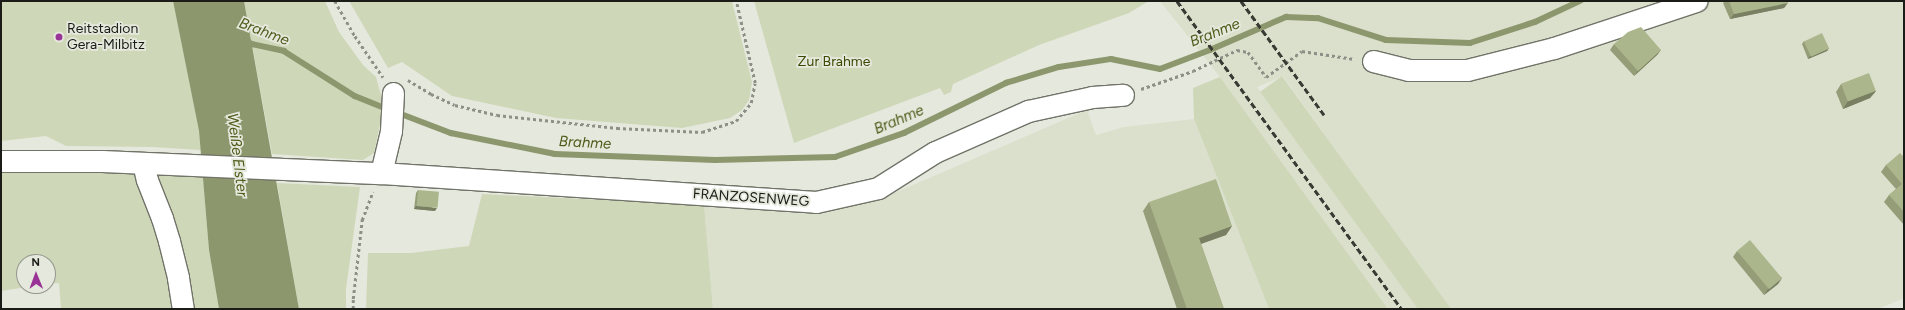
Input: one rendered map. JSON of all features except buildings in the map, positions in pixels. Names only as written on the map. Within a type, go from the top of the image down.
[{"type":"street","points":[[1373,62],[1408,70],[1467,70],[1554,48],[1696,1]]},
{"type":"street","points":[[381,173],[392,131],[393,92]]},
{"type":"street","name":"FRANZOSENWEG","points":[[1,161],[143,163],[381,173],[816,202],[878,188],[935,152],[1028,111],[1092,97],[1123,95]]},
{"type":"street","points":[[143,163],[147,180],[162,218],[173,256],[183,309]]},
{"type":"path","points":[[335,1],[355,36],[393,92]]},
{"type":"path","points":[[393,92],[400,75],[431,94],[455,105],[497,115],[617,128],[702,132],[736,121],[751,103],[755,83],[736,1]]},
{"type":"path","points":[[1123,95],[1193,71],[1236,50],[1248,52],[1266,77],[1302,51],[1373,62]]},
{"type":"path","points":[[353,309],[362,220],[381,173]]},
{"type":"shaded area","points":[[1160,1],[1904,1],[1904,298],[1878,309],[1450,309],[1283,76],[1257,87],[1418,309],[1388,309],[1220,77]]},
{"type":"shaded area","points":[[1087,110],[1096,135],[1124,127],[1194,119],[1269,309],[713,309],[704,205],[808,212],[885,197]]},
{"type":"green space","points":[[1,1],[173,1],[199,131],[201,150],[152,147],[66,146],[46,136],[1,141]]},
{"type":"green space","points":[[244,1],[325,1],[339,32],[363,65],[376,77],[382,99],[381,120],[374,153],[363,160],[272,154]]},
{"type":"green space","points":[[349,1],[732,1],[752,82],[749,100],[742,110],[730,118],[682,128],[556,118],[452,96],[402,62],[388,68]]},
{"type":"green space","name":"Zur Brahme","points":[[754,1],[1149,1],[1129,13],[1039,45],[953,84],[951,92],[944,95],[940,88],[794,143]]},
{"type":"green space","points":[[1282,76],[1451,308],[1418,309],[1260,92]]},
{"type":"green space","points":[[1220,77],[1388,309],[1269,309],[1194,119],[1193,88]]},
{"type":"green space","points":[[1,167],[136,170],[203,177],[209,250],[219,309],[61,309],[59,283],[56,283],[56,254],[16,254],[16,289],[1,291]]},
{"type":"green space","points":[[277,183],[360,187],[346,289],[346,309],[299,309]]},
{"type":"green space","points":[[482,194],[704,205],[713,309],[366,309],[368,253],[411,253],[469,246]]},
{"type":"water","name":"Weiße Elster","points":[[173,1],[244,1],[299,309],[219,309],[209,250],[199,131]]},
{"type":"waterway","name":"Brahme","points":[[396,112],[451,133],[555,154],[715,160],[835,157],[904,133],[1006,83],[1059,67],[1111,59],[1160,69],[1210,50],[1286,17],[1318,18],[1386,40],[1470,43],[1535,22],[1580,1]]},
{"type":"waterway","name":"Brahme","points":[[246,40],[252,44],[284,51],[355,96],[388,109]]},
{"type":"railway","points":[[1177,1],[1402,309]]},
{"type":"railway","points":[[1241,1],[1324,115]]},
{"type":"place","name":"Reitstadion Gera-Milbitz","points":[[59,37]]}]
